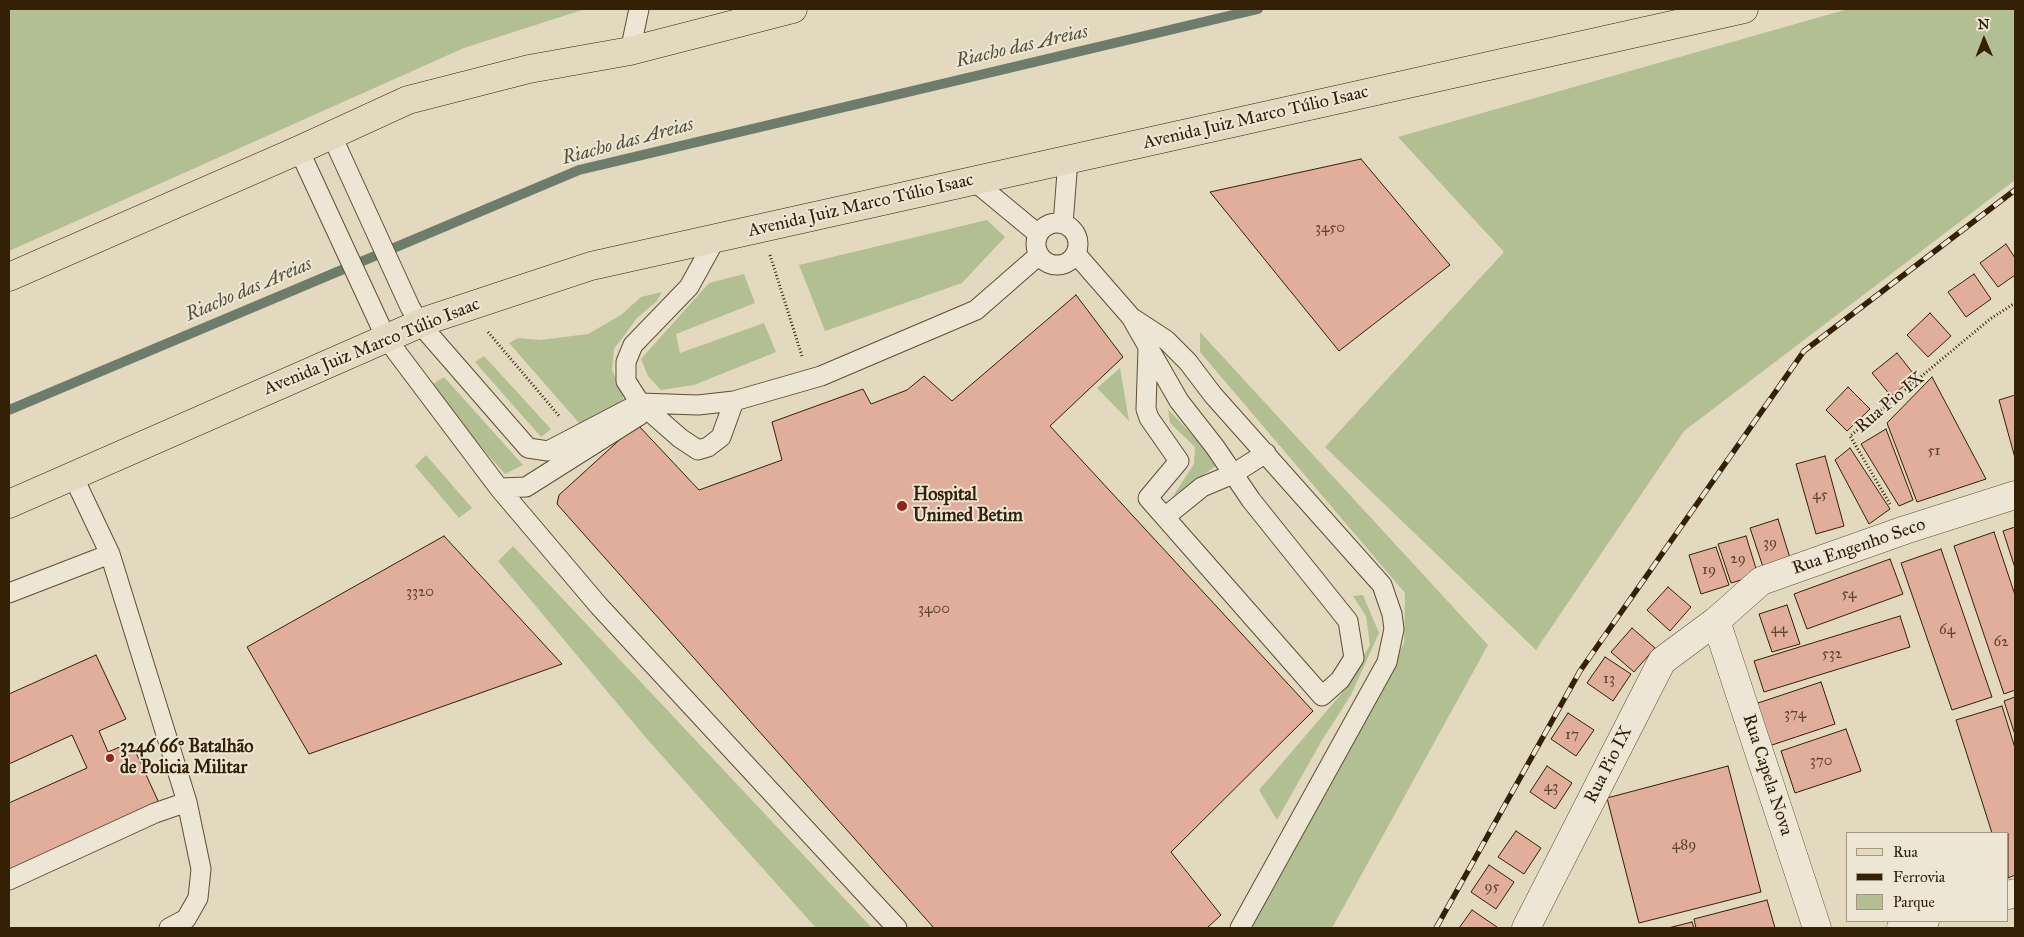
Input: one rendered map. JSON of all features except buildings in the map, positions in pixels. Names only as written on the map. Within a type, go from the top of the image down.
[{"type":"main road","name":"Avenida Juiz Marco Túlio Isaac","points":[[9,504],[73,476],[381,329],[415,316],[467,307],[591,266],[1744,9]]},
{"type":"main road","points":[[9,276],[299,150],[408,100],[529,69],[630,51],[774,11]]},
{"type":"street","name":"Rua Engenho Seco","points":[[1716,621],[1761,581],[1905,530],[2015,495]]},
{"type":"street","name":"Rua Pio IX","points":[[1526,928],[1662,661],[1716,621]]},
{"type":"street","name":"Rua Capela Nova","points":[[1716,621],[1817,928]]},
{"type":"street","points":[[1900,928],[1921,922]]},
{"type":"lane","points":[[630,51],[639,9]]},
{"type":"lane","points":[[331,134],[415,316],[528,448],[548,451],[576,435],[644,407],[698,405],[734,401],[822,376],[976,310],[1039,256]]},
{"type":"lane","points":[[299,150],[381,329],[498,488],[599,606],[897,928]]},
{"type":"lane","points":[[1063,224],[1068,160]]},
{"type":"lane","points":[[974,180],[1038,234]]},
{"type":"lane","points":[[1053,223],[1063,224],[1071,228],[1077,236],[1078,245],[1076,254],[1068,263],[1058,266],[1047,263],[1039,256],[1036,245],[1038,234],[1045,227],[1053,223]]},
{"type":"lane","points":[[716,238],[689,287],[633,346],[626,362],[626,380],[644,407],[680,438],[698,450],[708,447],[721,437],[734,401]]},
{"type":"lane","points":[[1076,254],[1132,318],[1179,401],[1251,500],[1348,621],[1354,658],[1340,680],[1322,696],[1148,498],[1179,461],[1148,418],[1146,409],[1148,348]]},
{"type":"lane","points":[[1132,318],[1166,340],[1188,362],[1213,395],[1382,585],[1392,614],[1394,629],[1387,662],[1240,928]]},
{"type":"lane","points":[[498,488],[526,487],[644,407]]},
{"type":"lane","points":[[1164,517],[1202,487],[1233,474],[1266,453]]},
{"type":"lane","points":[[73,476],[110,554],[187,802],[201,869],[198,898],[186,919],[169,928]]},
{"type":"lane","points":[[9,593],[110,554]]},
{"type":"lane","points":[[9,880],[155,813],[187,802]]},
{"type":"path","points":[[763,228],[803,360],[822,376]]},
{"type":"path","name":"Rua Pio IX","points":[[1905,530],[1850,436],[1990,319],[2015,303]]},
{"type":"path","points":[[467,307],[576,435]]},
{"type":"green space","points":[[9,9],[585,9],[464,48],[9,251]]},
{"type":"green space","points":[[1848,9],[2015,9],[2015,180],[1684,431],[1536,650],[1325,447],[1504,252],[1398,137]]},
{"type":"green space","points":[[987,220],[1005,237],[962,283],[825,331],[799,265]]},
{"type":"green space","points":[[744,274],[755,303],[676,334],[680,353],[764,323],[776,352],[694,385],[661,390],[648,376],[641,359],[709,283]]},
{"type":"green space","points":[[662,292],[657,301],[637,318],[614,349],[612,370],[622,392],[625,406],[579,423],[509,343],[518,338],[540,340],[588,334],[621,315],[641,297]]},
{"type":"green space","points":[[1200,332],[1488,645],[1332,928],[1247,928],[1404,643],[1405,593],[1200,352]]},
{"type":"green space","points":[[484,356],[551,429],[541,437],[475,362]]},
{"type":"green space","points":[[1120,368],[1129,421],[1097,388]]},
{"type":"green space","points":[[444,377],[523,465],[505,474],[428,387]]},
{"type":"green space","points":[[1168,409],[1219,464],[1173,496],[1194,464],[1195,447],[1170,423]]},
{"type":"green space","points":[[426,455],[472,508],[459,518],[415,466]]},
{"type":"green space","points":[[513,546],[872,928],[816,928],[647,739],[498,561]]},
{"type":"green space","points":[[1363,595],[1379,633],[1351,695],[1321,742],[1277,820],[1259,790],[1342,693],[1370,645],[1366,616],[1353,596]]},
{"type":"waterway","name":"Riacho das Areias","points":[[9,410],[579,170],[1258,9]]},
{"type":"railway","points":[[1436,928],[1580,671],[1804,351],[2015,190]]},
{"type":"place","name":"Hospital Unimed Betim","points":[[902,506]]},
{"type":"place","name":"3246 66º Batalhão de Policia Militar","points":[[110,758]]}]
